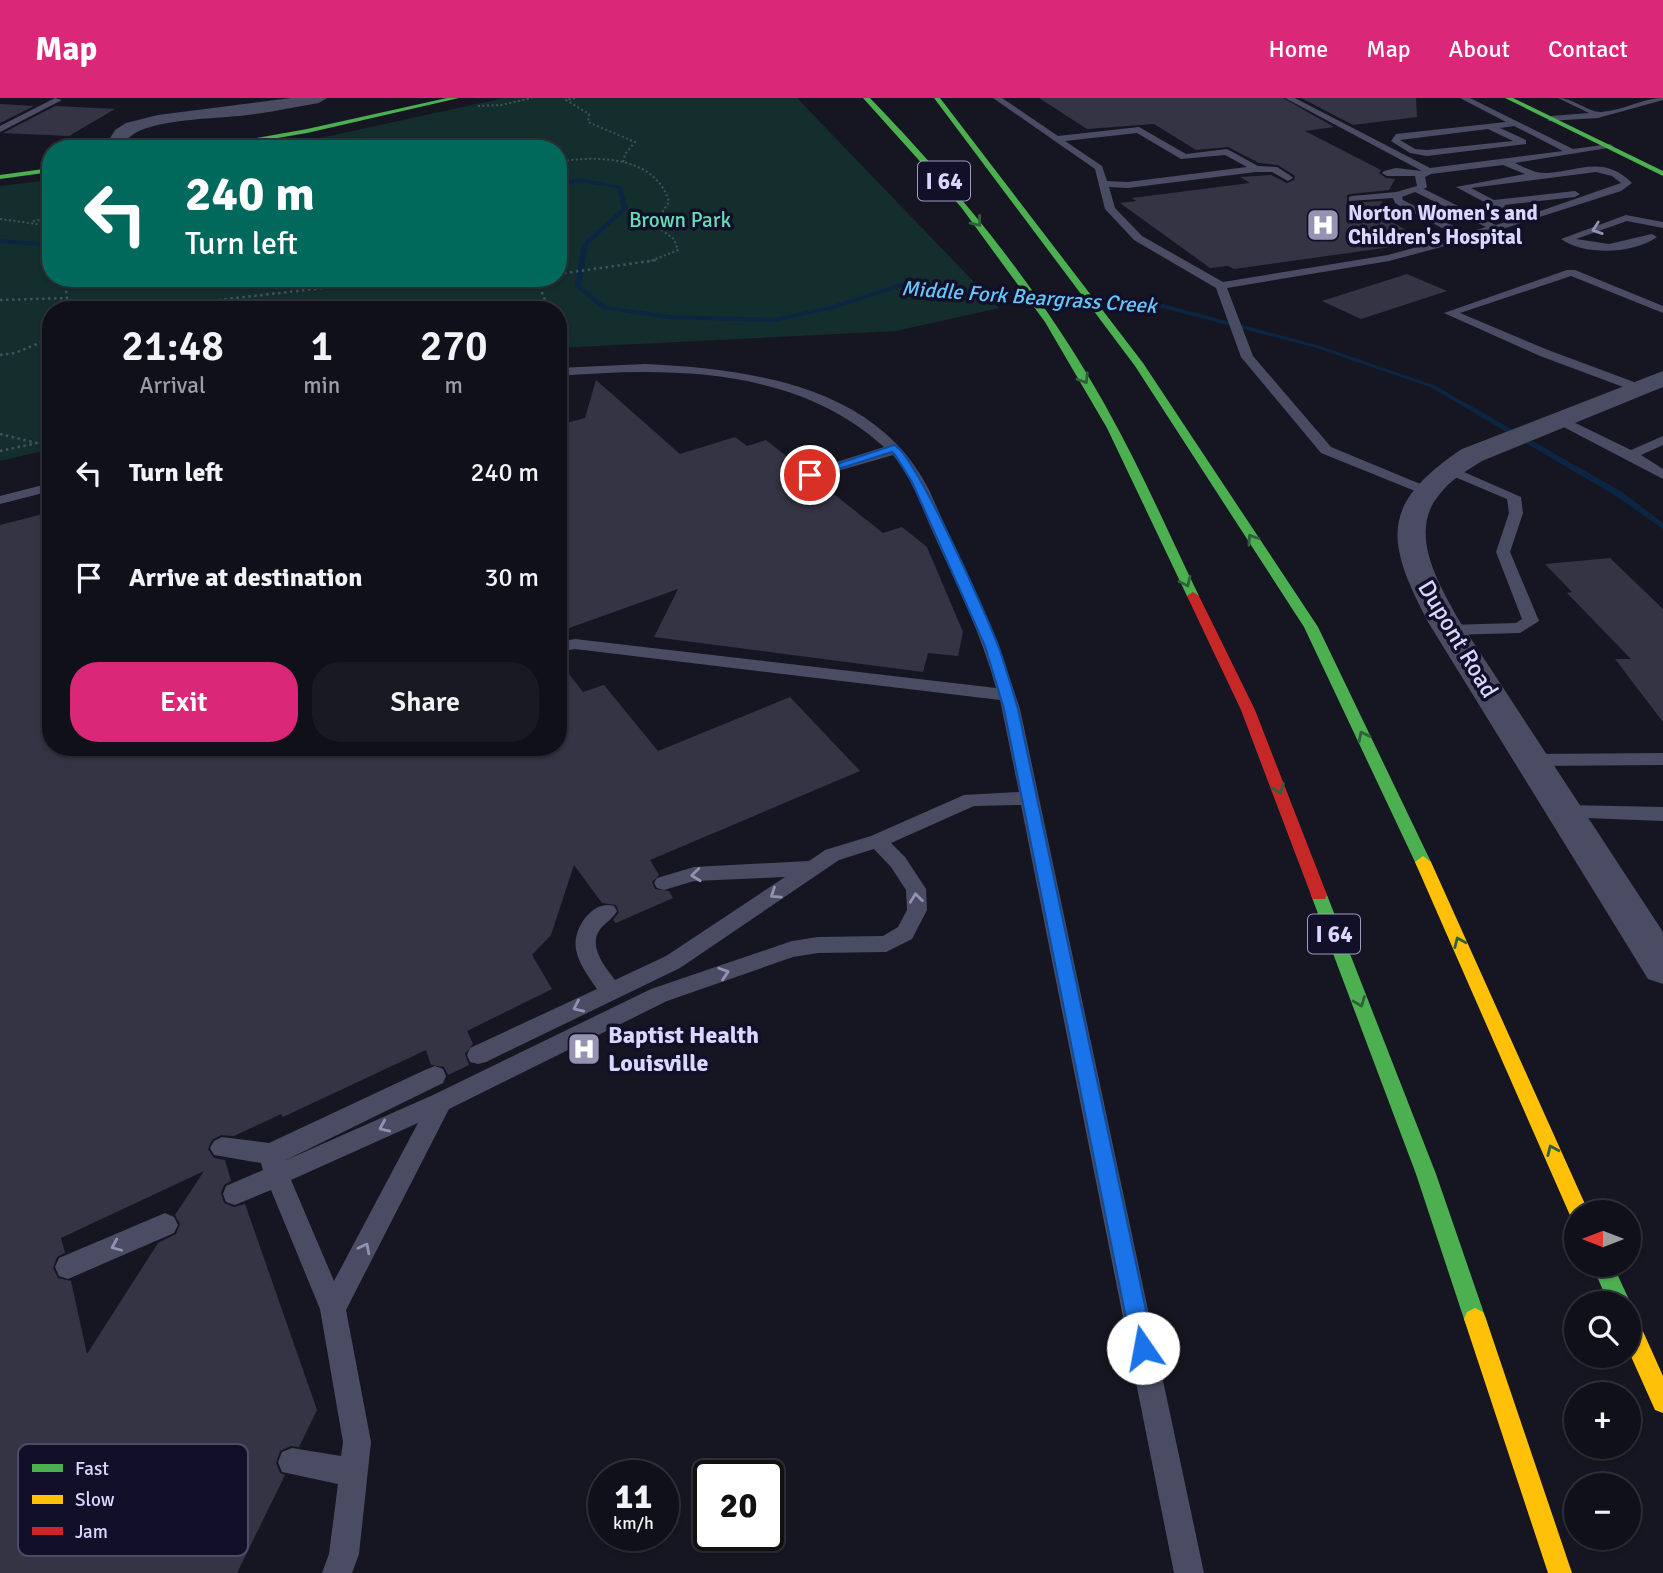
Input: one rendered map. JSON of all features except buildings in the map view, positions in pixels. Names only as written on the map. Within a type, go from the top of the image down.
[{"type":"main road","points":[[252,140],[307,131],[454,98]]},
{"type":"main road","name":"I 64","points":[[866,98],[923,156],[1014,269],[1100,405],[1248,710],[1426,1174],[1560,1573]]},
{"type":"main road","points":[[1508,98],[1660,171]]},
{"type":"main road","name":"I 64","points":[[933,105],[983,158],[1139,365],[1311,627],[1421,857],[1573,1200]]},
{"type":"main road","points":[[0,177],[42,171]]},
{"type":"main road","points":[[1641,1353],[1663,1402]]},
{"type":"street","points":[[118,140],[121,134],[144,123],[273,107],[319,98]]},
{"type":"street","points":[[1436,480],[1492,447],[1663,377]]},
{"type":"street","name":"Dupont Road","points":[[1436,480],[1420,498],[1411,525],[1411,550],[1421,581],[1449,630],[1567,812],[1654,936],[1663,967]]},
{"type":"lane","points":[[997,98],[1099,168],[1111,209],[1138,238],[1223,291],[1247,357],[1325,450],[1436,480],[1514,497],[1516,513],[1503,552],[1531,621],[1520,628],[1449,630]]},
{"type":"lane","points":[[1289,98],[1426,173]]},
{"type":"lane","points":[[1464,98],[1570,151]]},
{"type":"lane","points":[[1564,99],[1577,98]]},
{"type":"lane","points":[[1551,119],[1598,115],[1663,98]]},
{"type":"lane","points":[[35,99],[60,99]]},
{"type":"lane","points":[[0,129],[60,99]]},
{"type":"lane","points":[[1564,99],[1598,115]]},
{"type":"lane","points":[[1490,127],[1523,142],[1427,153],[1413,151],[1395,141],[1396,137],[1514,124]]},
{"type":"lane","points":[[1057,139],[1139,130],[1184,157],[1227,152],[1256,169]]},
{"type":"lane","points":[[1387,173],[1426,173],[1611,147]]},
{"type":"lane","points":[[1473,148],[1536,175]]},
{"type":"lane","points":[[1103,184],[1128,185],[1256,169],[1274,169],[1288,178]]},
{"type":"lane","points":[[1223,291],[1389,258],[1525,219],[1627,183],[1615,174],[1596,169],[1461,187],[1525,219]]},
{"type":"lane","points":[[1352,199],[1391,195],[1422,187],[1420,176],[1426,173]]},
{"type":"lane","points":[[1376,185],[1398,201],[1467,237]]},
{"type":"lane","points":[[1416,188],[1495,228]]},
{"type":"lane","points":[[1493,203],[1618,188]]},
{"type":"lane","points":[[1381,215],[1416,210]]},
{"type":"lane","points":[[1659,237],[1618,248],[1589,246],[1566,239],[1626,218],[1663,225]]},
{"type":"lane","points":[[1638,388],[1544,353],[1450,313],[1571,272],[1663,310]]},
{"type":"lane","points":[[567,372],[657,369],[705,372],[775,384],[832,403],[855,415],[894,448],[923,495],[992,646],[1007,695],[1189,1573]]},
{"type":"lane","points":[[1548,424],[1631,455],[1663,475]]},
{"type":"lane","points":[[1631,455],[1663,440]]},
{"type":"lane","points":[[810,475],[894,448]]},
{"type":"lane","points":[[0,500],[42,489]]},
{"type":"lane","points":[[567,645],[575,644],[1007,695]]},
{"type":"lane","points":[[1533,760],[1663,759]]},
{"type":"lane","points":[[478,1055],[673,962],[832,855],[878,841],[971,800],[1029,798]]},
{"type":"lane","points":[[1567,812],[1663,814]]},
{"type":"lane","points":[[222,1148],[273,1165],[440,1102],[659,995],[792,949],[818,945],[886,944],[905,933],[917,910],[916,889],[898,862],[878,841]]},
{"type":"lane","points":[[664,883],[694,874],[813,868]]},
{"type":"lane","points":[[607,911],[592,921],[584,937],[586,956],[611,992]]},
{"type":"lane","points":[[659,995],[701,943]]},
{"type":"lane","points":[[235,1194],[273,1165],[435,1076]]},
{"type":"lane","points":[[333,1309],[440,1102]]},
{"type":"lane","points":[[273,1165],[333,1309],[357,1443],[344,1554],[337,1573]]},
{"type":"lane","points":[[68,1267],[165,1225]]},
{"type":"lane","points":[[292,1462],[353,1472]]},
{"type":"path","points":[[454,98],[467,104],[488,106],[532,98]]},
{"type":"path","points":[[575,98],[566,100],[589,114],[588,122],[635,142],[625,153],[623,163]]},
{"type":"path","points":[[567,161],[583,159],[623,163],[643,169],[665,187],[669,202],[659,217],[658,227],[678,243],[678,250],[656,261],[567,273]]},
{"type":"path","points":[[0,219],[42,225]]},
{"type":"path","points":[[25,222],[42,219]]},
{"type":"path","points":[[66,287],[66,301]]},
{"type":"path","points":[[208,301],[332,287]]},
{"type":"path","points":[[0,300],[67,298]]},
{"type":"path","points":[[0,355],[15,353],[42,342]]},
{"type":"path","points":[[0,434],[42,444]]},
{"type":"path","points":[[0,452],[42,442]]},
{"type":"green space","name":"Brown Park","points":[[504,98],[797,98],[999,308],[896,331],[567,348],[567,301],[42,301],[42,451],[0,461],[0,186],[42,181],[42,287],[567,287],[567,140],[311,140]]},
{"type":"waterway","name":"Middle Fork Beargrass Creek","points":[[567,182],[579,180],[619,187],[625,208],[585,244],[578,286],[604,308],[668,317],[774,320],[831,308],[901,285],[1147,302],[1315,346],[1432,386],[1619,494],[1663,527]]},
{"type":"waterway","name":"Middle Fork Beargrass Creek","points":[[0,241],[42,244]]},
{"type":"traffic: fast","points":[[252,140],[307,131],[456,98]]},
{"type":"traffic: fast","points":[[866,98],[963,205],[994,243],[1050,322],[1100,405],[1193,596]]},
{"type":"traffic: fast","points":[[937,98],[1139,365],[1311,627],[1423,862]]},
{"type":"traffic: fast","points":[[1508,98],[1663,174]]},
{"type":"traffic: fast","points":[[0,177],[42,171]]},
{"type":"traffic: fast","points":[[1319,895],[1426,1174],[1475,1319]]},
{"type":"traffic: fast","points":[[1608,1278],[1614,1291]]},
{"type":"traffic: slow","points":[[1423,862],[1573,1200]]},
{"type":"traffic: slow","points":[[1475,1319],[1560,1573]]},
{"type":"traffic: slow","points":[[1641,1353],[1663,1402]]},
{"type":"traffic: jam","points":[[1193,596],[1248,710],[1319,895]]},
{"type":"place","name":"Norton Women's and Children's Hospital","points":[[1323,225]]},
{"type":"place","name":"Baptist Health Louisville","points":[[584,1049]]},
{"type":"route","points":[[810,475],[894,448],[917,482],[992,646],[1011,709],[1143,1348]]}]
